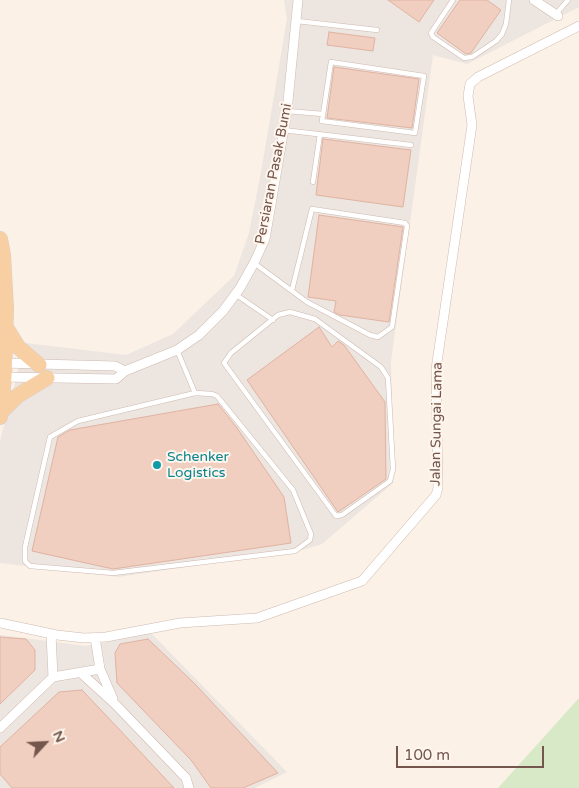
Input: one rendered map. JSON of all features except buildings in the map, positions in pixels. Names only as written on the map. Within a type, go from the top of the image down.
[{"type":"main road","points":[[0,239],[3,255],[5,326],[1,414]]},
{"type":"main road","points":[[1,414],[43,371],[18,347],[5,326]]},
{"type":"street","name":"Persiaran Pasak Bumi","points":[[2,370],[43,371],[116,379],[125,371],[177,350],[199,335],[223,311],[254,263],[265,238],[286,111],[298,21],[298,0]]},
{"type":"street","points":[[535,0],[557,16]]},
{"type":"street","name":"Jalan Sungai Lama","points":[[0,623],[51,634],[84,638],[95,637],[180,623],[257,618],[362,581],[436,495],[436,369],[472,125],[468,96],[470,84],[478,77],[579,26]]},
{"type":"street","name":"Persiaran Pasak Bumi","points":[[2,370],[43,371],[115,366],[125,371]]},
{"type":"street","points":[[51,634],[53,677]]},
{"type":"street","points":[[95,637],[100,669],[115,704]]},
{"type":"street","points":[[0,728],[53,677],[100,669]]},
{"type":"street","points":[[81,673],[115,704],[186,778],[188,788]]},
{"type":"lane","points":[[453,0],[430,32],[433,37],[464,58],[472,57],[496,41],[502,34],[506,24],[509,0]]},
{"type":"lane","points":[[557,16],[568,0]]},
{"type":"lane","points":[[298,21],[377,30]]},
{"type":"lane","points":[[331,62],[424,76],[415,133],[322,121],[323,114],[331,62]]},
{"type":"lane","points":[[286,111],[323,114]]},
{"type":"lane","points":[[283,130],[411,145]]},
{"type":"lane","points":[[313,182],[320,134]]},
{"type":"lane","points":[[254,263],[306,302],[370,335],[382,335],[392,327],[394,320],[407,226],[405,223],[312,209],[292,290]]},
{"type":"lane","points":[[235,294],[273,320]]},
{"type":"lane","points":[[290,312],[316,318],[381,367],[388,378],[393,469],[390,481],[342,515],[336,516],[224,363],[231,353],[273,320],[282,313],[290,312]]},
{"type":"lane","points":[[177,350],[195,393]]},
{"type":"lane","points":[[195,393],[217,396],[293,490],[311,534],[310,540],[295,551],[113,574],[30,566],[25,561],[25,547],[50,437],[78,420],[195,393]]},
{"type":"shaded area","points":[[284,0],[579,0],[579,7],[467,64],[433,55],[391,361],[393,483],[322,544],[302,550],[118,577],[0,563],[0,441],[25,343],[126,355],[173,334],[234,276],[249,233],[261,172],[287,19]]},
{"type":"shaded area","points":[[151,633],[287,772],[255,788],[0,788],[0,635],[86,646]]},
{"type":"green space","points":[[579,698],[579,788],[498,788]]},
{"type":"place","name":"Schenker Logistics","points":[[157,465]]}]
